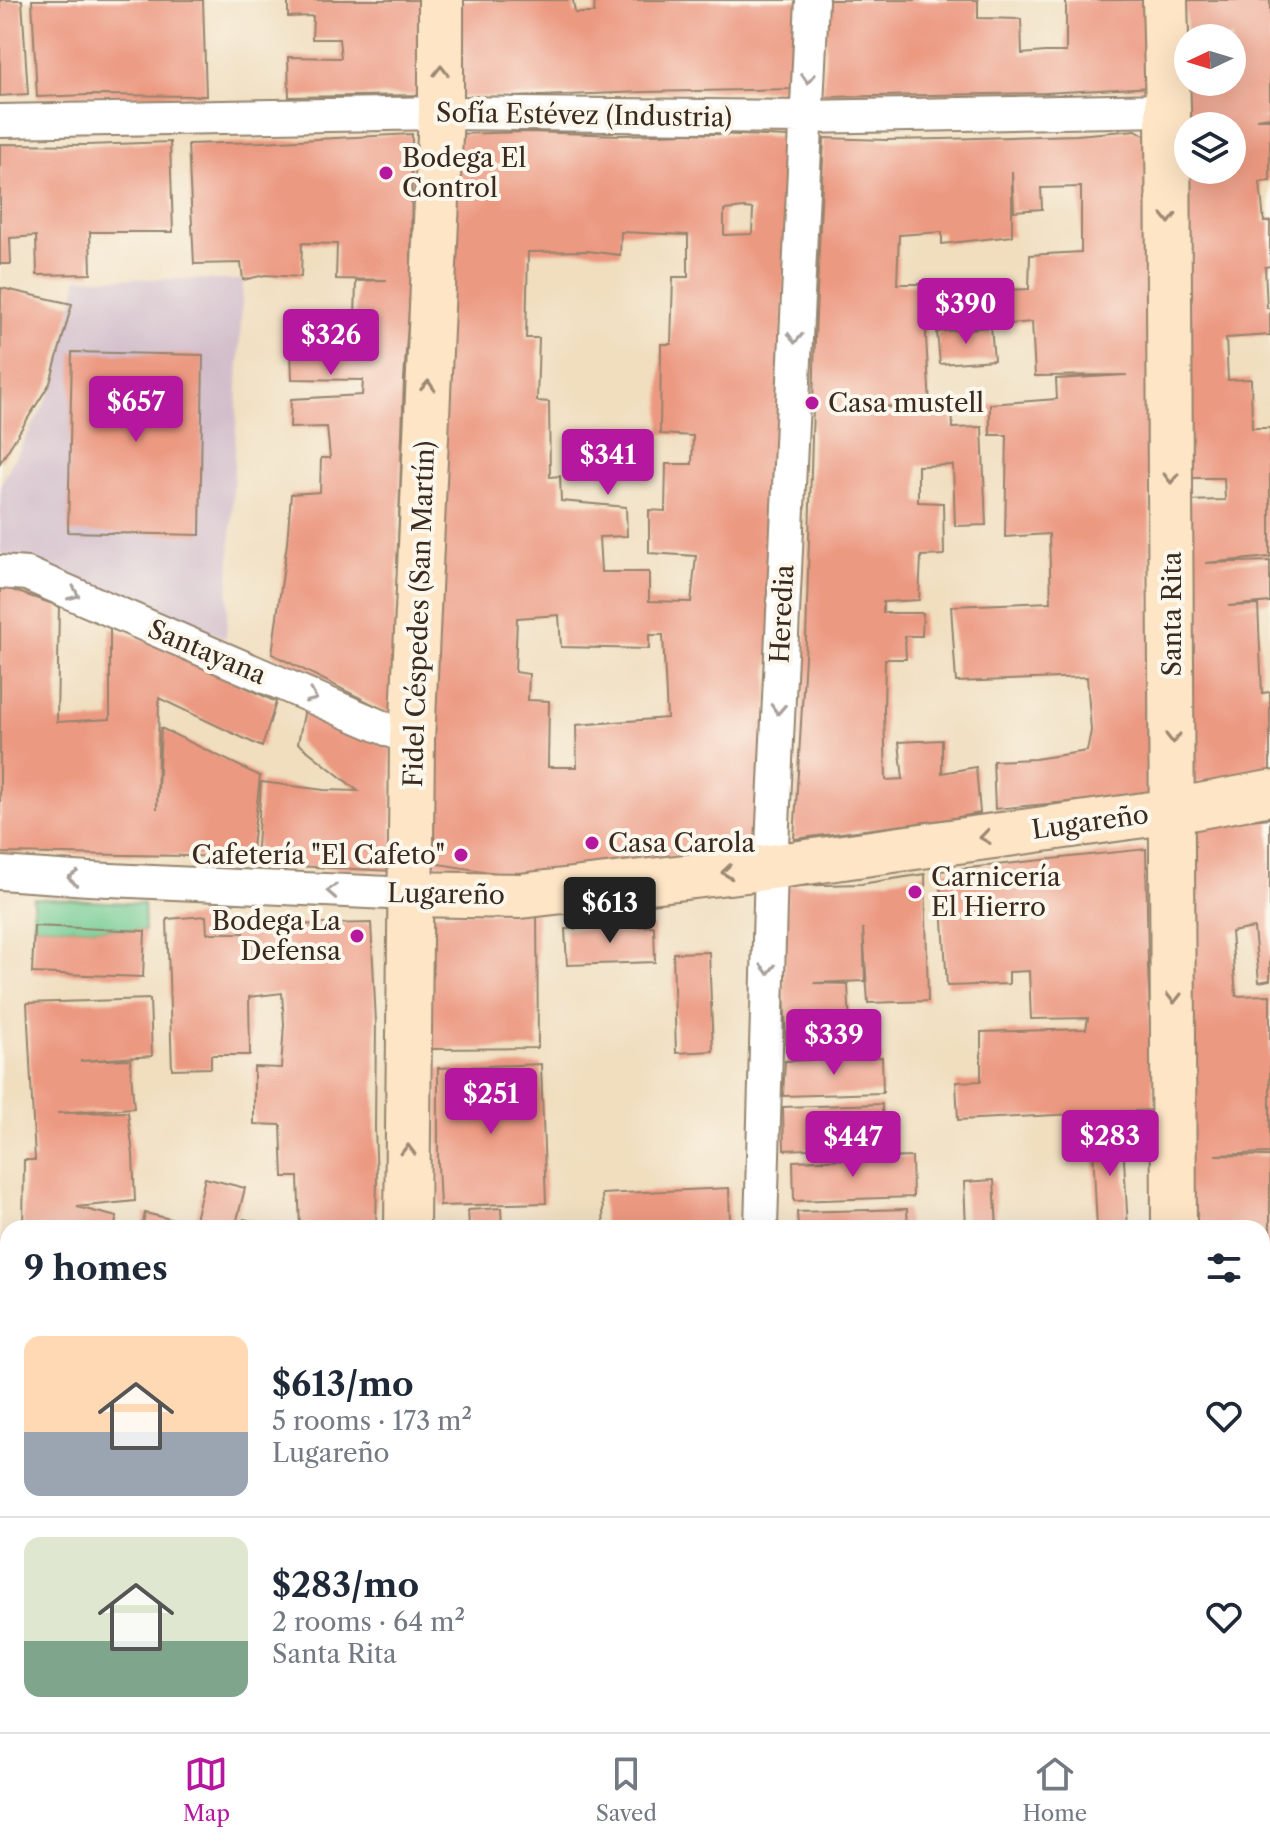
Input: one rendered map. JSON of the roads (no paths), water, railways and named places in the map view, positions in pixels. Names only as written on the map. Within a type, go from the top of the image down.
[{"type":"street","name":"Fidel Céspedes (San Martín)","points":[[407,1220],[412,740],[441,113],[441,0]]},
{"type":"street","name":"Heredia","points":[[761,1220],[771,867],[812,0]]},
{"type":"street","name":"Santa Rita","points":[[1165,0],[1174,1220]]},
{"type":"street","name":"Sofía Estévez (Industria)","points":[[0,121],[441,113],[805,117],[1168,110]]},
{"type":"street","name":"Santayana","points":[[0,572],[27,574],[412,740]]},
{"type":"street","name":"Lugareño","points":[[0,873],[410,894],[520,896],[771,867],[1173,811],[1270,793]]},
{"type":"place","name":"Bodega El Control","points":[[386,173]]},
{"type":"place","name":"Casa mustell","points":[[812,403]]},
{"type":"place","name":"Casa Carola","points":[[592,843]]},
{"type":"place","name":"Cafetería \"El Cafeto\"","points":[[461,855]]},
{"type":"place","name":"Carnicería El Hierro","points":[[915,892]]},
{"type":"place","name":"Bodega La Defensa","points":[[357,936]]}]
